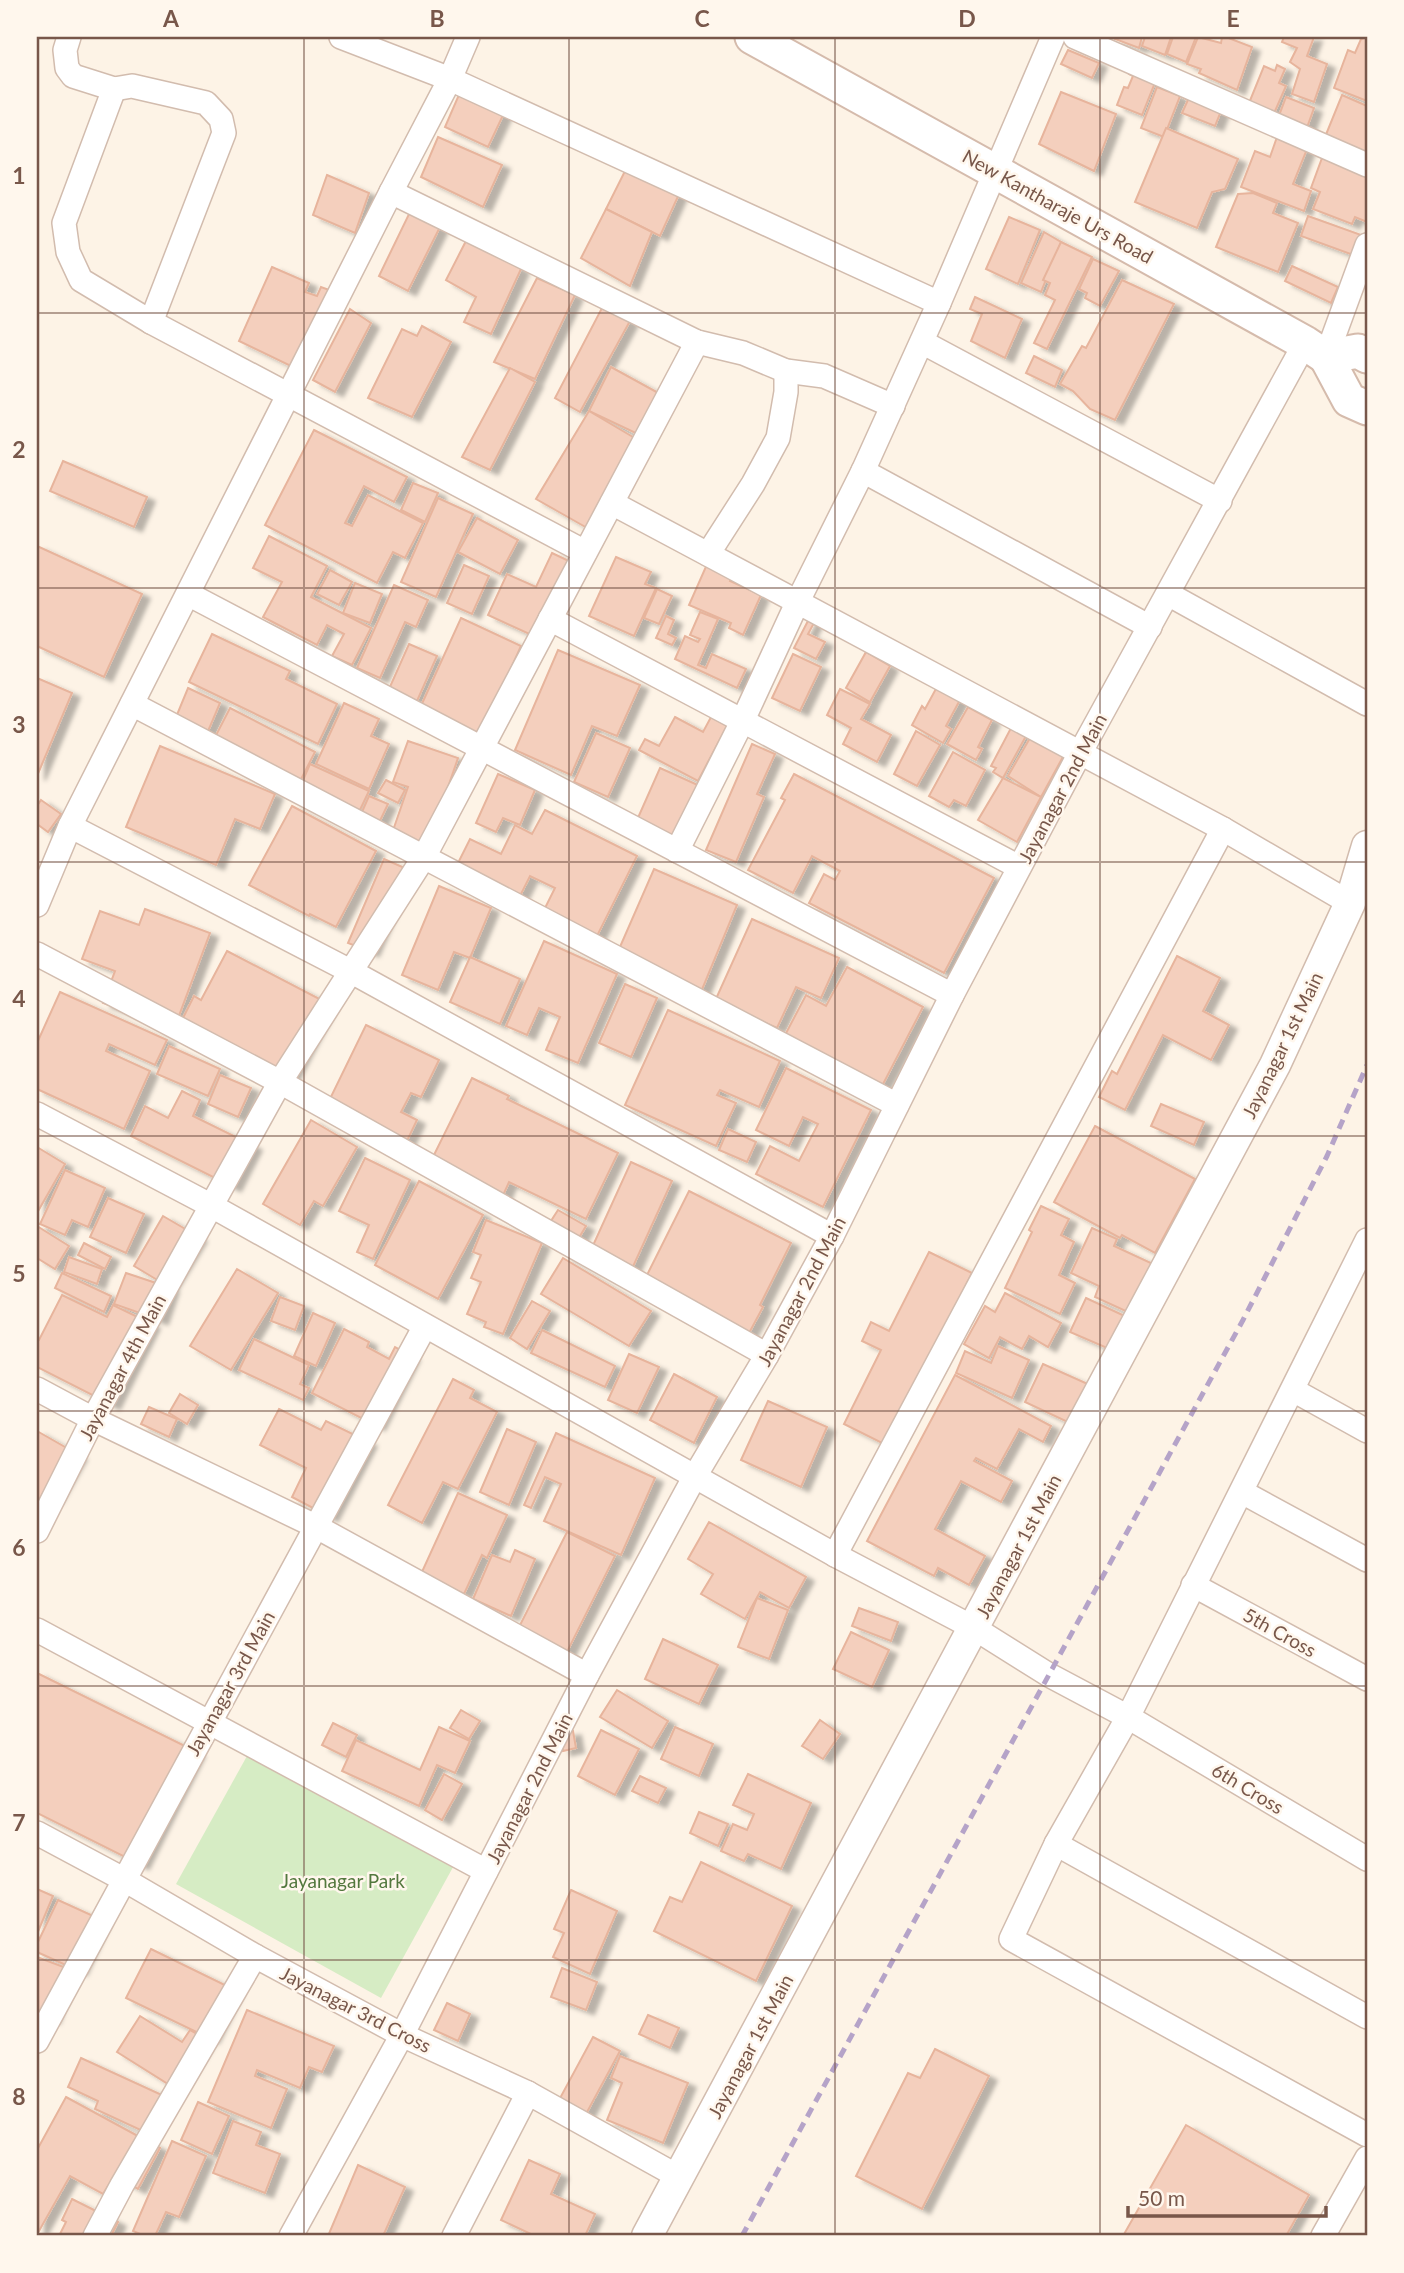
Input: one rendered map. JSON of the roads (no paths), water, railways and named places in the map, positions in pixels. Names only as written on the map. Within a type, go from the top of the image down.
[{"type":"main road","name":"New Kantharaje Urs Road","points":[[752,37],[1316,350]]},
{"type":"main road","points":[[1316,350],[1358,351],[1367,356]]},
{"type":"main road","points":[[1316,350],[1349,400],[1367,408]]},
{"type":"street","points":[[69,37],[65,51],[66,68],[73,76],[114,89],[132,86],[206,103],[221,119],[224,133],[151,322]]},
{"type":"street","points":[[341,37],[450,79],[939,303]]},
{"type":"street","points":[[37,905],[70,826],[450,79],[468,37]]},
{"type":"street","points":[[677,850],[863,471],[922,342],[1053,37]]},
{"type":"street","points":[[1075,37],[1367,165]]},
{"type":"street","points":[[114,89],[64,223],[68,252],[80,280],[151,322],[585,552]]},
{"type":"street","points":[[391,192],[697,342],[743,353],[786,372],[824,376],[893,405]]},
{"type":"street","name":"Jayanagar 2nd Main","points":[[291,2236],[402,2035],[587,1675],[695,1476],[767,1355],[832,1236],[951,995],[1080,753],[1220,501],[1316,350],[1367,245]]},
{"type":"street","name":"Jayanagar 4th Main","points":[[37,1531],[93,1419],[280,1082],[424,857],[697,342]]},
{"type":"street","points":[[922,342],[1220,501]]},
{"type":"street","points":[[708,554],[753,484],[778,438],[786,392],[786,372]]},
{"type":"street","points":[[863,471],[1150,628]]},
{"type":"street","points":[[612,503],[1223,829],[1350,903]]},
{"type":"street","points":[[188,593],[951,995]]},
{"type":"street","points":[[1168,594],[1367,704]]},
{"type":"street","points":[[550,619],[1019,867]]},
{"type":"street","points":[[132,704],[897,1105]]},
{"type":"street","points":[[70,826],[352,972],[832,1236]]},
{"type":"street","points":[[835,1555],[1223,829]]},
{"type":"street","name":"Jayanagar 1st Main","points":[[647,2236],[1275,1065],[1350,903],[1367,846]]},
{"type":"street","points":[[37,954],[280,1082],[767,1355]]},
{"type":"street","name":"6th Cross","points":[[37,1114],[210,1205],[835,1555],[974,1628],[1049,1675],[1128,1717],[1367,1859]]},
{"type":"street","points":[[1367,1240],[1359,1277],[1293,1390],[1128,1717],[1056,1844],[1012,1939],[1367,2135]]},
{"type":"street","name":"Jayanagar 3rd Main","points":[[37,2041],[425,1326]]},
{"type":"street","points":[[37,1389],[93,1419],[315,1526],[587,1675]]},
{"type":"street","points":[[1293,1390],[1367,1431]]},
{"type":"street","points":[[1242,1492],[1367,1560]]},
{"type":"street","name":"5th Cross","points":[[1193,1585],[1367,1679]]},
{"type":"street","points":[[37,1630],[486,1871]]},
{"type":"street","name":"Jayanagar 3rd Cross","points":[[37,1833],[402,2035],[528,2093],[679,2177]]},
{"type":"street","points":[[1056,1844],[1367,2017]]},
{"type":"street","points":[[95,2236],[255,1956]]},
{"type":"street","points":[[454,2236],[528,2093]]},
{"type":"street","points":[[1323,2236],[1367,2158]]},
{"type":"railway","points":[[742,2236],[1243,1320],[1327,1156],[1367,1065]]},
{"type":"park label","name":"Jayanagar Park","points":[[343,1880]]}]
